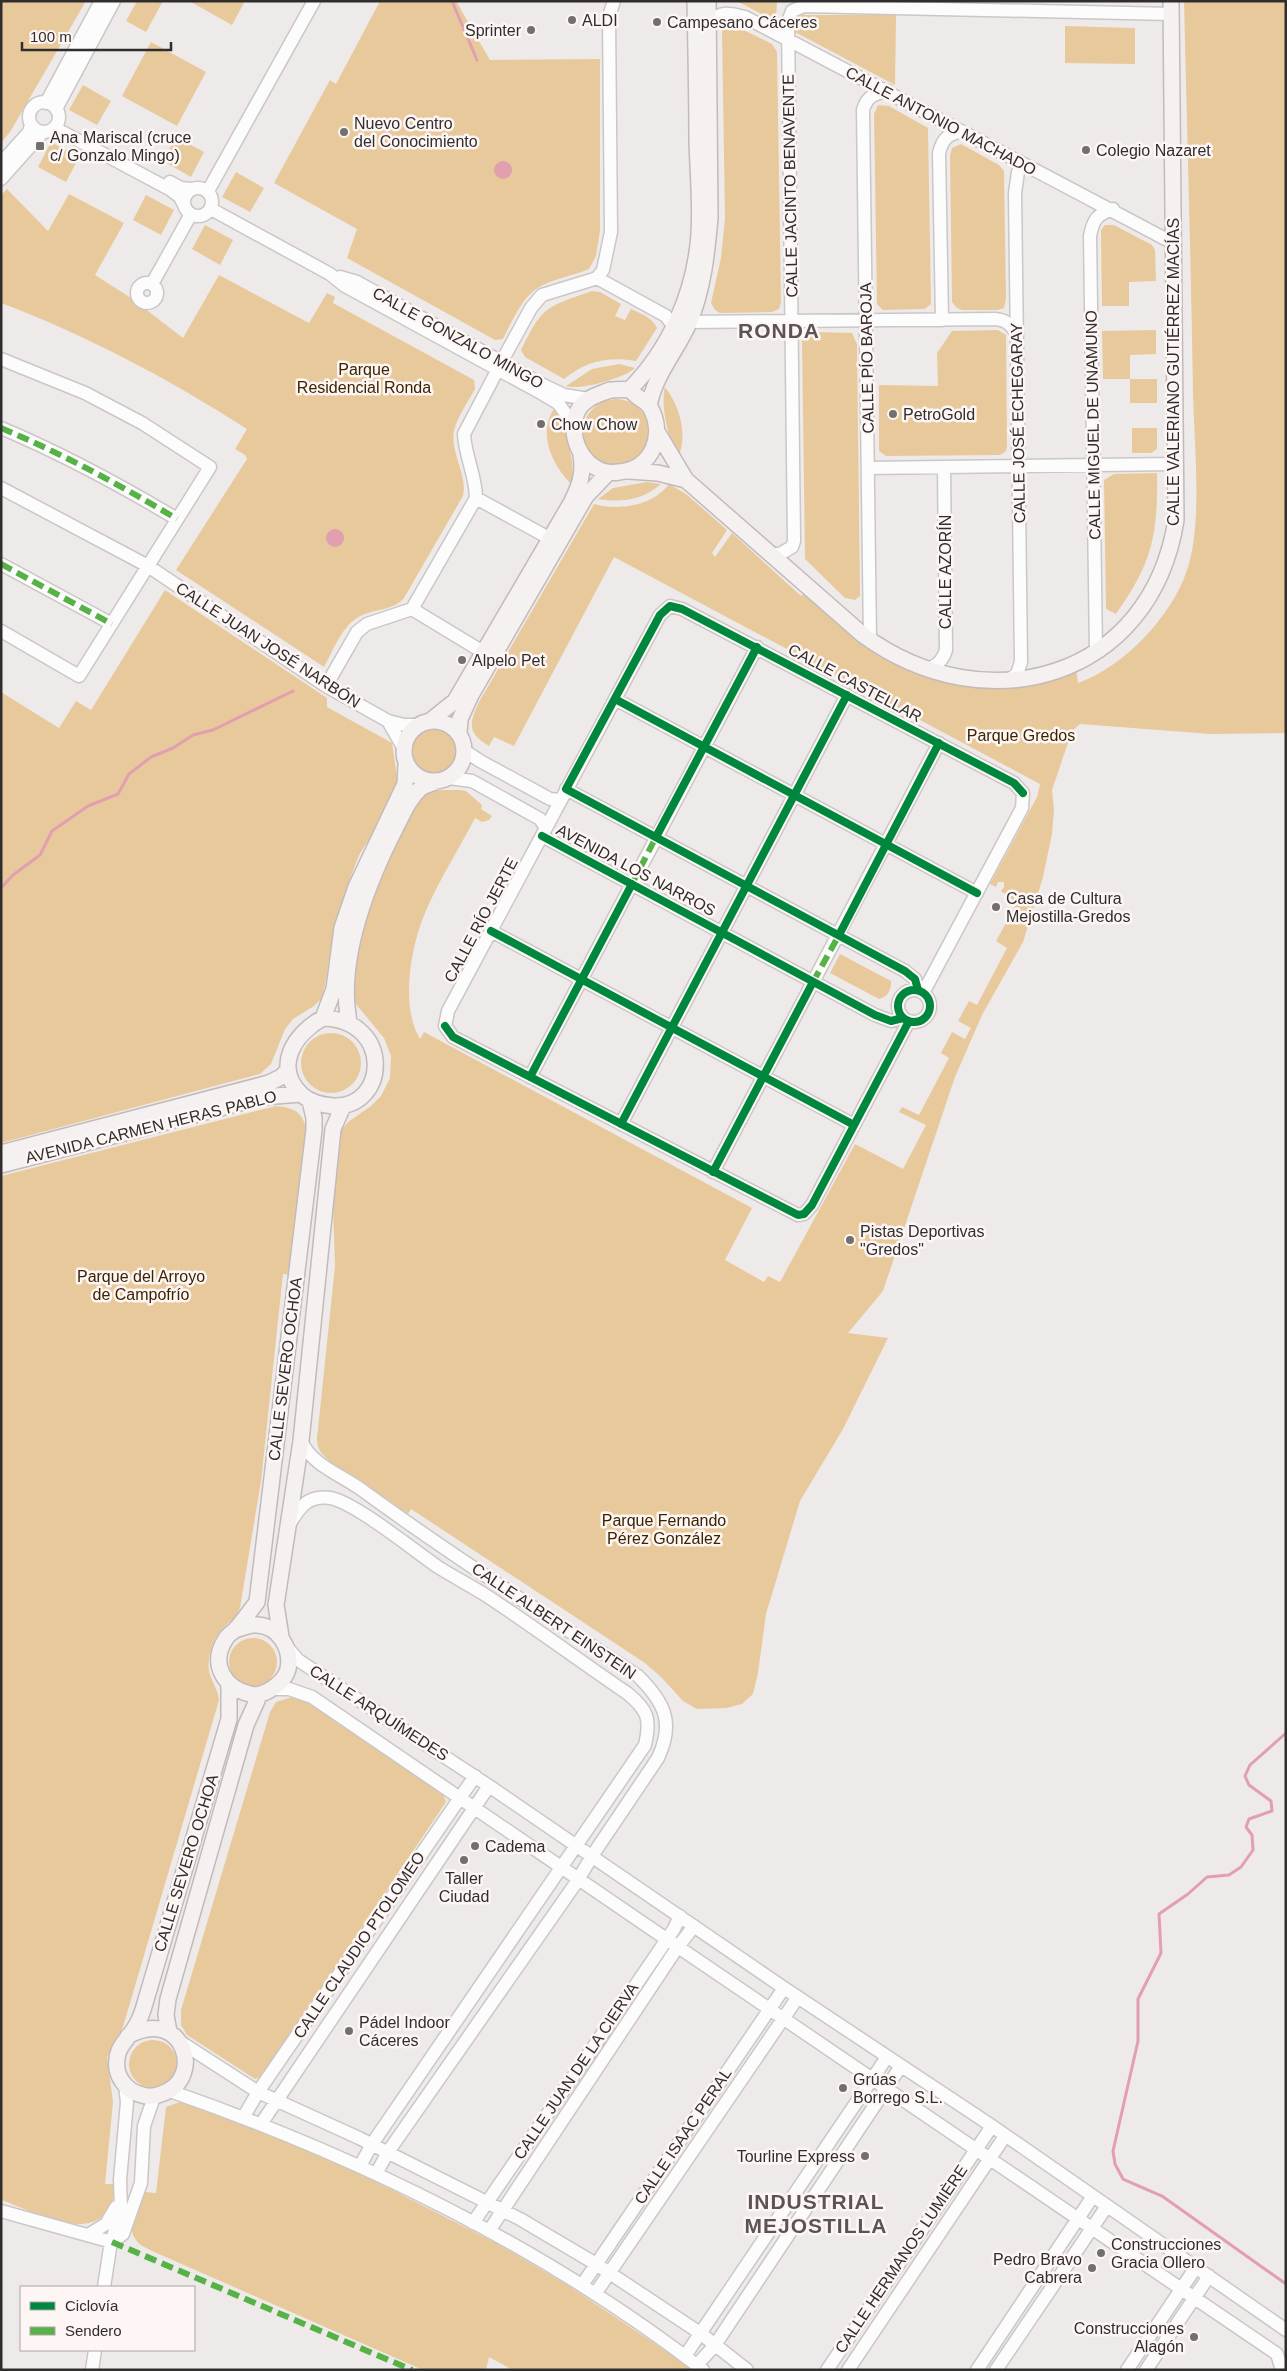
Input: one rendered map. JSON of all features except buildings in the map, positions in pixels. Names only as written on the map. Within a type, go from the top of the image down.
[{"type":"main road","points":[[629,390],[651,367],[674,327],[692,275],[699,234],[696,1]]},
{"type":"main road","points":[[349,1022],[346,992],[350,956],[355,934],[368,891],[387,845],[410,801],[422,787],[442,780],[460,768],[465,751],[459,733],[460,719],[471,694],[586,496],[607,474],[629,471],[640,466],[650,456],[656,445],[658,433],[650,406],[652,391],[659,374],[689,322],[703,276],[710,217],[708,1]]},
{"type":"main road","name":"CALLE VALERIANO GUTIÉRREZ MACÍAS","points":[[658,433],[686,480],[870,640],[902,659],[929,669],[966,677],[1010,680],[1058,671],[1096,652],[1124,629],[1148,599],[1160,580],[1167,561],[1176,520],[1171,8]]},
{"type":"main road","points":[[323,1018],[334,990],[342,928],[356,887],[405,784],[406,765],[404,747],[407,736],[455,701],[581,482],[583,469],[573,424],[578,410],[588,399],[610,390],[629,390],[650,406]]},
{"type":"main road","points":[[581,455],[592,465],[607,474]]},
{"type":"main road","name":"CALLE VALERIANO GUTIÉRREZ MACÍAS","points":[[629,471],[658,473],[686,480]]},
{"type":"main road","points":[[424,723],[446,722],[459,733]]},
{"type":"main road","points":[[406,765],[411,772],[422,779],[442,780]]},
{"type":"main road","points":[[323,1018],[349,1022],[366,1036],[373,1048],[376,1065],[368,1088],[360,1098],[342,1106],[321,1105],[306,1097],[288,1070],[288,1056],[298,1037],[308,1026],[323,1018]]},
{"type":"main road","name":"AVENIDA CARMEN HERAS PABLO","points":[[1,1153],[269,1083],[281,1077],[288,1070]]},
{"type":"main road","name":"AVENIDA CARMEN HERAS PABLO","points":[[1,1165],[263,1097],[306,1097]]},
{"type":"main road","name":"CALLE SEVERO OCHOA","points":[[235,1630],[257,1602],[314,1130],[314,1118],[306,1097]]},
{"type":"main road","name":"CALLE SEVERO OCHOA","points":[[284,1642],[276,1605],[301,1441],[333,1129],[342,1106]]},
{"type":"main road","points":[[256,1624],[268,1628],[284,1642],[288,1670],[267,1692],[251,1695],[229,1685],[220,1671],[218,1656],[225,1639],[235,1630],[256,1624]]},
{"type":"main road","name":"CALLE SEVERO OCHOA","points":[[128,2036],[138,2022],[148,1993],[229,1719],[229,1685]]},
{"type":"main road","name":"CALLE SEVERO OCHOA","points":[[174,2037],[166,2015],[168,1998],[246,1725],[267,1692]]},
{"type":"main road","points":[[155,2027],[174,2037],[186,2058],[182,2077],[170,2091],[154,2097],[138,2094],[125,2085],[118,2074],[116,2060],[120,2046],[128,2036],[141,2029],[155,2027]]},
{"type":"street","points":[[52,118],[181,188],[199,189],[212,200],[210,209],[199,216],[187,209],[180,197],[171,190],[52,118],[40,103],[30,112],[32,125],[37,130],[52,118],[101,1]]},
{"type":"street","points":[[1,179],[52,118],[114,1]]},
{"type":"street","points":[[152,284],[187,209],[185,196],[199,189],[206,180],[305,1]]},
{"type":"street","points":[[199,189],[314,1]]},
{"type":"street","points":[[326,686],[357,632],[367,624],[412,609],[476,498],[476,488],[464,446],[464,434],[531,308],[542,295],[597,278],[603,270],[611,232],[609,16],[614,1]]},
{"type":"street","points":[[948,5],[1171,8]]},
{"type":"street","name":"CALLE JACINTO BENAVENTE","points":[[770,554],[786,551],[792,547],[794,541],[788,22],[792,10],[804,6],[948,5]]},
{"type":"street","name":"CALLE ANTONIO MACHADO","points":[[708,21],[720,14],[727,13],[745,17],[1173,243]]},
{"type":"street","name":"CALLE PÍO BAROJA","points":[[870,640],[863,110],[866,100],[876,93],[888,91]]},
{"type":"street","points":[[1,163],[32,125]]},
{"type":"street","points":[[942,320],[939,153],[942,142],[949,135],[961,132]]},
{"type":"street","name":"CALLE JOSÉ ECHEGARAY","points":[[1010,680],[1017,674],[1021,662],[1015,193],[1018,172],[1022,164]]},
{"type":"street","name":"CALLE GONZALO MINGO","points":[[210,209],[330,274],[357,282],[500,365],[558,403],[573,424]]},
{"type":"street","name":"CALLE MIGUEL DE UNAMUNO","points":[[1096,652],[1090,236],[1092,221],[1102,213],[1113,210]]},
{"type":"street","points":[[597,278],[666,316],[674,327]]},
{"type":"street","points":[[689,322],[1003,320],[1011,324],[1017,334]]},
{"type":"street","points":[[1,358],[101,401],[142,423],[210,467],[79,676],[1,631]]},
{"type":"street","name":"CALLE GONZALO MINGO","points":[[500,365],[564,395],[588,399]]},
{"type":"street","points":[[1,428],[47,448],[115,482],[177,519]]},
{"type":"street","points":[[868,468],[1176,464]]},
{"type":"street","name":"CALLE AZORÍN","points":[[929,669],[937,665],[946,650],[944,467]]},
{"type":"street","name":"CALLE JUAN JOSÉ NARBÓN","points":[[1,488],[148,566],[326,686],[388,722],[404,725],[424,723]]},
{"type":"street","points":[[476,498],[549,538]]},
{"type":"street","points":[[1,564],[112,624]]},
{"type":"street","name":"CALLE CASTELLAR","points":[[670,606],[682,608],[1014,783],[1023,793],[1022,808],[977,893]]},
{"type":"street","name":"CALLE RÍO JERTE","points":[[530,1077],[453,1037],[445,1026],[448,1011],[660,615],[670,606]]},
{"type":"street","points":[[412,609],[483,652]]},
{"type":"street","points":[[1096,621],[1112,630],[1124,629]]},
{"type":"street","points":[[757,647],[530,1077],[798,1215],[804,1214],[812,1205],[906,1020]]},
{"type":"street","points":[[621,1124],[847,695]]},
{"type":"street","points":[[615,699],[977,893],[921,992]]},
{"type":"street","name":"CALLE JUAN JOSÉ NARBÓN","points":[[388,722],[404,747]]},
{"type":"street","points":[[713,1172],[939,744]]},
{"type":"street","points":[[465,751],[550,799],[563,794],[656,837],[906,971],[915,980],[921,992],[930,1002],[928,1013],[920,1021],[906,1020]]},
{"type":"street","points":[[442,780],[472,782],[540,819],[544,832]]},
{"type":"street","name":"AVENIDA LOS NARROS","points":[[544,832],[632,884],[884,1020],[906,1020]]},
{"type":"street","points":[[491,931],[854,1125]]},
{"type":"street","points":[[906,1020],[898,1008],[899,998],[906,992],[921,992]]},
{"type":"street","name":"CALLE ALBERT EINSTEIN","points":[[301,1441],[318,1463],[345,1478],[420,1532],[638,1676],[659,1700],[666,1715],[667,1730],[664,1746],[658,1758],[592,1856]]},
{"type":"street","name":"CALLE ALBERT EINSTEIN","points":[[289,1525],[301,1505],[316,1498],[330,1498],[342,1502],[383,1527],[439,1568],[486,1596],[642,1705],[648,1717],[645,1745],[577,1846]]},
{"type":"street","name":"CALLE ARQUÍMEDES","points":[[284,1642],[298,1660],[475,1776],[784,1988],[992,2126],[1286,2330]]},
{"type":"street","name":"CALLE ARQUÍMEDES","points":[[267,1692],[289,1690],[312,1697],[677,1948],[770,2008],[988,2159],[1078,2217],[1091,2228],[1277,2354],[1282,2369]]},
{"type":"street","points":[[460,1798],[475,1776]]},
{"type":"street","points":[[475,1808],[489,1786]]},
{"type":"street","name":"CALLE CLAUDIO PTOLOMEO","points":[[244,2118],[258,2092],[460,1798]]},
{"type":"street","name":"CALLE CLAUDIO PTOLOMEO","points":[[261,2124],[475,1808]]},
{"type":"street","points":[[360,2166],[372,2144],[563,1869],[577,1846]]},
{"type":"street","points":[[376,2174],[388,2152],[578,1880],[592,1856]]},
{"type":"street","points":[[665,1939],[674,1929],[680,1916]]},
{"type":"street","points":[[677,1948],[694,1926]]},
{"type":"street","name":"CALLE JUAN DE LA CIERVA","points":[[472,2223],[665,1939]]},
{"type":"street","name":"CALLE JUAN DE LA CIERVA","points":[[489,2231],[677,1948]]},
{"type":"street","points":[[770,2008],[784,1988]]},
{"type":"street","points":[[784,2018],[798,1997]]},
{"type":"street","name":"CALLE ISAAC PERAL","points":[[582,2286],[770,2008]]},
{"type":"street","name":"CALLE ISAAC PERAL","points":[[595,2294],[784,2018]]},
{"type":"street","points":[[174,2037],[258,2092],[372,2144],[502,2210],[596,2264],[700,2333],[747,2370]]},
{"type":"street","points":[[685,2356],[887,2057]]},
{"type":"street","points":[[170,2091],[261,2124],[360,2166],[489,2231],[595,2294],[700,2367],[901,2066]]},
{"type":"street","points":[[104,2286],[112,2242],[121,2208],[120,2180],[126,2117],[125,2085]]},
{"type":"street","points":[[112,2242],[123,2234],[141,2183],[144,2126],[154,2097]]},
{"type":"street","points":[[976,2149],[992,2126]]},
{"type":"street","points":[[988,2159],[1005,2136]]},
{"type":"street","name":"CALLE HERMANOS LUMIÈRE","points":[[827,2370],[976,2149]]},
{"type":"street","name":"CALLE HERMANOS LUMIÈRE","points":[[848,2370],[988,2159]]},
{"type":"street","points":[[121,2193],[132,2197],[137,2195]]},
{"type":"street","points":[[88,2235],[106,2224],[115,2211],[121,2193]]},
{"type":"street","points":[[977,2370],[1093,2196]]},
{"type":"street","points":[[996,2370],[1107,2206]]},
{"type":"street","points":[[1,2211],[112,2242]]},
{"type":"street","points":[[1127,2370],[1196,2267]]},
{"type":"street","points":[[1146,2370],[1210,2276]]},
{"type":"street","points":[[92,2370],[95,2351]]},
{"type":"green space","points":[[1,1],[86,1],[10,132],[1,143]]},
{"type":"green space","points":[[137,1],[163,1],[146,32],[126,21]]},
{"type":"green space","points":[[189,1],[245,1],[232,25]]},
{"type":"green space","points":[[380,1],[456,1],[490,60],[600,59],[600,231],[596,256],[589,269],[553,281],[534,290],[523,302],[503,339],[495,340],[347,258],[357,229],[274,183],[330,80],[336,84]]},
{"type":"green space","points":[[737,1],[777,1],[776,22]]},
{"type":"green space","points":[[1184,1],[1286,1],[1286,733],[1211,734],[1080,724],[1072,731],[1052,790],[1054,810],[1052,834],[1043,877],[1023,942],[982,1015],[955,1077],[883,1291],[848,1333],[888,1338],[843,1429],[800,1501],[766,1614],[758,1673],[753,1694],[742,1704],[727,1708],[697,1709],[683,1701],[645,1663],[411,1509],[408,1514],[360,1483],[324,1456],[319,1449],[317,1437],[335,1266],[333,1206],[340,1132],[348,1122],[371,1106],[381,1096],[390,1078],[391,1056],[384,1038],[355,1003],[354,975],[367,915],[378,882],[397,839],[423,796],[436,790],[460,790],[466,791],[482,805],[481,809],[492,816],[489,820],[482,822],[475,818],[425,913],[416,942],[412,959],[409,993],[410,1010],[420,1039],[424,1032],[752,1208],[725,1260],[764,1282],[768,1276],[780,1282],[855,1144],[903,1169],[926,1125],[899,1112],[902,1107],[919,1115],[949,1058],[941,1053],[952,1032],[965,1039],[971,1028],[958,1021],[969,1001],[977,1005],[1007,948],[996,941],[1017,903],[1001,891],[1004,887],[1004,882],[998,882],[996,887],[990,884],[1037,797],[1040,784],[614,557],[514,746],[494,737],[489,746],[482,741],[477,737],[472,727],[473,716],[479,702],[594,504],[614,507],[634,505],[654,497],[669,484],[686,494],[727,530],[712,553],[715,557],[732,533],[801,596],[805,592],[870,648],[894,663],[916,672],[943,680],[1076,668],[1078,683],[1112,665],[1144,638],[1170,605],[1180,587],[1192,551],[1195,530],[1196,483]]},
{"type":"green space","points":[[896,15],[895,85],[795,32],[798,16]]},
{"type":"green space","points":[[731,24],[772,44],[777,52],[781,302],[779,309],[772,312],[720,313],[715,310],[711,303],[721,258],[725,218],[722,31]]},
{"type":"green space","points":[[1065,26],[1135,28],[1135,64],[1065,63]]},
{"type":"green space","points":[[151,42],[206,72],[177,126],[122,96]]},
{"type":"green space","points":[[83,85],[111,101],[97,125],[69,110]]},
{"type":"green space","points":[[878,105],[889,106],[928,128],[931,304],[925,309],[883,310],[877,304],[874,114]]},
{"type":"green space","points":[[176,137],[204,152],[191,177],[163,161]]},
{"type":"green space","points":[[51,142],[79,157],[66,182],[38,167]]},
{"type":"green space","points":[[961,144],[999,165],[1004,171],[1006,299],[1004,308],[998,310],[962,310],[957,308],[952,302],[950,156],[952,148]]},
{"type":"green space","points":[[236,172],[264,188],[250,212],[222,197]]},
{"type":"green space","name":"Parque Residencial Ronda","points":[[7,189],[48,231],[69,194],[124,223],[95,275],[131,298],[183,338],[219,275],[309,323],[327,293],[335,297],[333,303],[474,380],[475,389],[455,426],[453,439],[463,480],[463,496],[404,598],[394,606],[363,615],[351,622],[338,640],[324,667],[176,570],[247,459],[245,455],[235,449],[247,429],[158,376],[97,344],[1,303],[1,195]]},
{"type":"green space","points":[[146,195],[174,210],[161,235],[133,220]]},
{"type":"green space","points":[[205,225],[233,240],[220,265],[192,249]]},
{"type":"green space","points":[[1105,225],[1114,225],[1152,245],[1155,250],[1156,281],[1129,282],[1129,306],[1102,306],[1101,230]]},
{"type":"green space","points":[[592,291],[600,292],[621,304],[615,316],[625,320],[631,309],[646,316],[655,324],[657,328],[636,361],[616,359],[598,361],[581,368],[564,379],[525,357],[521,350],[541,316],[556,305]]},
{"type":"green space","points":[[998,330],[1006,335],[1006,451],[1000,455],[886,456],[879,451],[879,385],[938,386],[937,353],[952,331]]},
{"type":"green space","points":[[1156,330],[1156,354],[1130,355],[1130,379],[1103,379],[1102,331]]},
{"type":"green space","points":[[812,332],[852,333],[857,344],[860,596],[855,600],[845,598],[805,559],[802,341],[806,334]]},
{"type":"green space","points":[[619,364],[635,368],[622,376],[602,383],[581,387],[566,386],[592,369]]},
{"type":"green space","points":[[1130,379],[1157,379],[1157,403],[1130,403]]},
{"type":"green space","points":[[665,387],[675,403],[681,421],[682,440],[678,458],[666,423]]},
{"type":"green space","points":[[609,399],[623,399],[635,404],[644,413],[649,425],[647,445],[640,456],[623,465],[609,465],[597,460],[588,451],[583,439],[583,425],[588,413],[597,404]]},
{"type":"green space","points":[[554,409],[562,424],[569,445],[573,467],[572,485],[553,459],[547,439],[549,419]]},
{"type":"green space","points":[[1132,428],[1157,428],[1157,449],[1151,453],[1132,453]]},
{"type":"green space","points":[[1157,473],[1156,514],[1150,548],[1138,579],[1116,614],[1106,609],[1104,480],[1114,474]]},
{"type":"green space","points":[[647,482],[661,484],[647,494],[631,499],[615,501],[598,499],[613,488]]},
{"type":"green space","points":[[165,590],[327,698],[327,707],[392,743],[398,783],[373,833],[359,855],[351,876],[330,952],[322,998],[314,1006],[293,1019],[285,1029],[271,1064],[260,1074],[1,1143],[1,692],[59,728],[76,701],[91,710]]},
{"type":"green space","points":[[428,728],[438,728],[452,738],[456,751],[452,764],[446,770],[438,774],[428,774],[414,764],[410,756],[410,746],[420,732]]},
{"type":"green space","points":[[840,954],[891,981],[891,987],[887,995],[879,999],[830,973]]},
{"type":"green space","points":[[325,1033],[337,1033],[353,1041],[359,1051],[361,1063],[359,1075],[353,1085],[337,1093],[325,1093],[309,1085],[301,1069],[301,1057],[309,1041]]},
{"type":"green space","name":"Parque del Arroyo de Campofrío","points":[[276,1106],[291,1109],[300,1115],[305,1125],[308,1140],[293,1275],[283,1274],[261,1481],[240,1608],[234,1618],[217,1635],[211,1650],[209,1671],[219,1700],[123,2027],[107,2057],[113,2102],[105,2184],[116,2184],[110,2205],[100,2218],[87,2224],[70,2224],[53,2220],[1,2200],[1,1176]]},
{"type":"green space","points":[[248,1638],[258,1638],[270,1645],[277,1657],[277,1667],[270,1679],[258,1686],[248,1686],[240,1682],[233,1675],[229,1667],[229,1657],[233,1649],[240,1642]]},
{"type":"green space","points":[[292,1697],[308,1703],[443,1794],[446,1802],[261,2077],[255,2079],[187,2035],[181,2025],[181,2010],[270,1712],[276,1702]]},
{"type":"green space","points":[[148,2040],[158,2040],[170,2047],[177,2059],[177,2069],[170,2081],[158,2088],[148,2088],[140,2084],[133,2077],[129,2069],[129,2059],[133,2051],[140,2044]]},
{"type":"green space","points":[[180,2102],[247,2125],[355,2171],[496,2243],[569,2286],[694,2370],[513,2370],[489,2357],[486,2370],[423,2370],[147,2249],[136,2240],[133,2234],[131,2228],[133,2216],[144,2192],[156,2193],[166,2107]]},
{"type":"shaded area","points":[[503,161],[509,164],[512,170],[509,176],[503,179],[497,176],[494,170],[497,164]]},
{"type":"shaded area","points":[[335,529],[341,532],[344,538],[341,544],[335,547],[329,544],[326,538],[329,532]]},
{"type":"waterway","points":[[452,1],[477,60]]},
{"type":"waterway","points":[[1,888],[13,875],[40,855],[52,831],[88,806],[118,794],[129,774],[151,757],[173,748],[193,735],[213,730],[293,691]]},
{"type":"waterway","points":[[1286,1733],[1250,1765],[1245,1776],[1249,1785],[1271,1801],[1272,1811],[1249,1819],[1246,1827],[1252,1835],[1253,1850],[1241,1867],[1229,1875],[1207,1877],[1188,1894],[1159,1914],[1161,1953],[1138,1999],[1138,2041],[1113,2151],[1115,2164],[1123,2179],[1162,2196],[1286,2284]]},
{"type":"marked path","points":[[1,428],[91,470],[177,519]]},
{"type":"marked path","points":[[1,564],[112,624]]},
{"type":"marked path","points":[[632,884],[656,837]]},
{"type":"marked path","points":[[813,982],[839,935]]},
{"type":"marked path","points":[[112,2242],[412,2370]]},
{"type":"cycle path","points":[[918,990],[915,979],[905,971],[566,789],[660,615],[670,606],[682,609],[1014,783],[1023,793]]},
{"type":"cycle path","points":[[656,837],[757,647]]},
{"type":"cycle path","points":[[621,1124],[847,695]]},
{"type":"cycle path","points":[[615,699],[977,893]]},
{"type":"cycle path","points":[[839,935],[939,743]]},
{"type":"cycle path","points":[[542,836],[875,1015],[891,1021],[903,1018]]},
{"type":"cycle path","points":[[530,1077],[632,884]]},
{"type":"cycle path","points":[[491,931],[854,1125]]},
{"type":"cycle path","points":[[713,1172],[813,982]]},
{"type":"cycle path","points":[[914,990],[920,991],[925,995],[929,1000],[930,1006],[929,1012],[925,1017],[920,1021],[914,1022],[908,1021],[903,1017],[899,1012],[898,1006],[899,1000],[903,995],[908,991],[914,990]]},
{"type":"cycle path","points":[[445,1026],[453,1037],[798,1215],[804,1214],[812,1205],[909,1021]]},
{"type":"place","name":"ALDI","points":[[572,20]]},
{"type":"place","name":"Campesano Cáceres","points":[[657,22]]},
{"type":"place","name":"Sprinter","points":[[531,30]]},
{"type":"place","name":"Nuevo Centro del Conocimiento","points":[[344,132]]},
{"type":"place","name":"Ana Mariscal (cruce c/ Gonzalo Mingo)","points":[[40,146]]},
{"type":"place","name":"Colegio Nazaret","points":[[1086,150]]},
{"type":"place","name":"PetroGold","points":[[893,414]]},
{"type":"place","name":"Chow Chow","points":[[541,424]]},
{"type":"place","name":"Alpelo Pet","points":[[462,660]]},
{"type":"place","name":"Casa de Cultura Mejostilla-Gredos","points":[[996,907]]},
{"type":"place","name":"Pistas Deportivas \"Gredos\"","points":[[850,1240]]},
{"type":"place","name":"Cadema","points":[[475,1846]]},
{"type":"place","name":"Taller Ciudad","points":[[464,1860]]},
{"type":"place","name":"Pádel Indoor Cáceres","points":[[349,2031]]},
{"type":"place","name":"Grúas Borrego S.L.","points":[[843,2088]]},
{"type":"place","name":"Tourline Express","points":[[865,2156]]},
{"type":"place","name":"Construcciones Gracia Ollero","points":[[1101,2253]]},
{"type":"place","name":"Pedro Bravo Cabrera","points":[[1092,2268]]},
{"type":"place","name":"Construcciones Alagón","points":[[1194,2337]]},
{"type":"district","name":"RONDA","points":[[779,330]]},
{"type":"district","name":"INDUSTRIAL MEJOSTILLA","points":[[816,2213]]},
{"type":"park label","name":"Parque Gredos","points":[[1021,735]]},
{"type":"park label","name":"Parque Fernando Pérez González","points":[[664,1529]]}]
